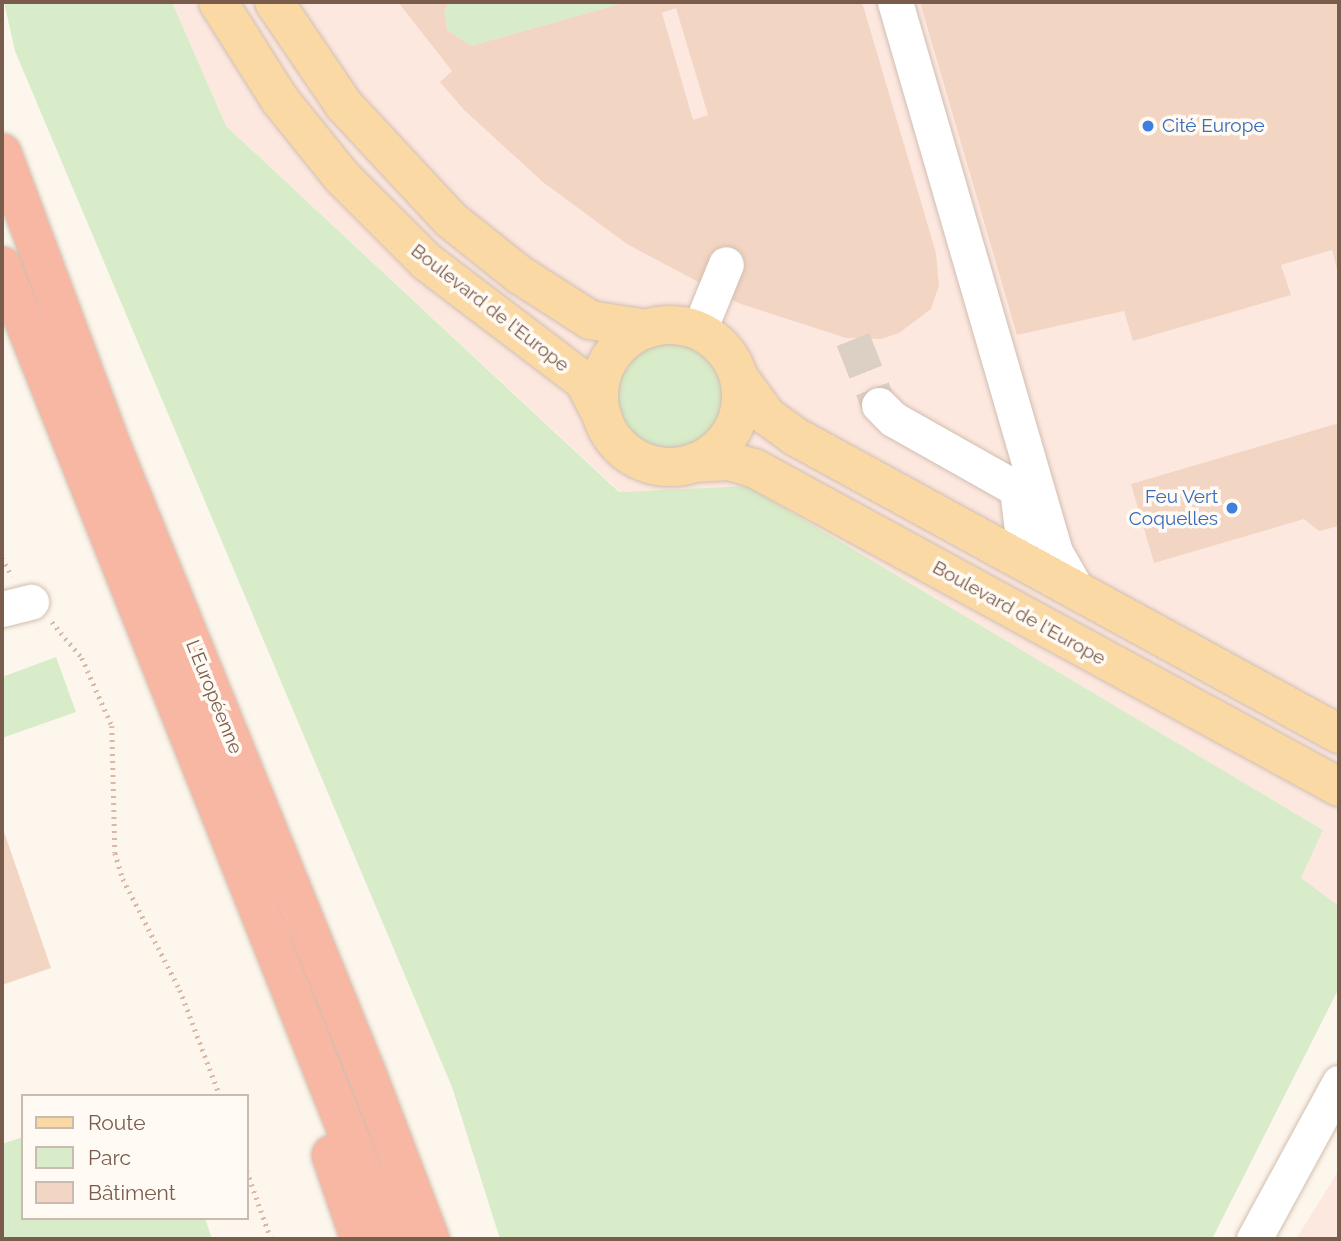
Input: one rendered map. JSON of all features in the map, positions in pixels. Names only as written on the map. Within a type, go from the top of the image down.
[{"type":"highway","name":"L'Européenne","points":[[2,153],[118,463],[342,1010],[430,1239]]},
{"type":"highway","name":"L'Européenne","points":[[2,266],[390,1239]]},
{"type":"highway","points":[[139,612],[360,1239]]},
{"type":"main road","name":"Boulevard de l'Europe","points":[[218,2],[280,100],[342,177],[427,262],[584,381],[603,418]]},
{"type":"main road","points":[[274,2],[345,105],[451,220],[520,275],[590,320],[646,329],[677,325],[699,330],[720,345],[767,416],[796,437],[1339,734]]},
{"type":"main road","points":[[646,329],[627,340],[606,365],[600,386],[603,418],[615,440],[633,456],[656,465],[693,463],[716,450],[733,430],[741,405],[740,379]]},
{"type":"main road","name":"Boulevard de l'Europe","points":[[693,463],[729,461],[754,468],[1339,787]]},
{"type":"street","points":[[895,2],[1052,542],[1078,592]]},
{"type":"street","points":[[699,330],[726,264]]},
{"type":"street","points":[[879,405],[893,419],[1017,489],[1022,542],[1030,563],[1039,570]]},
{"type":"street","points":[[1254,1239],[1339,1083]]},
{"type":"path","points":[[2,558],[17,605],[82,659],[112,726],[116,853],[123,879],[180,990],[219,1094]]},
{"type":"path","points":[[248,1174],[271,1239]]},
{"type":"shaded area","points":[[172,2],[1339,2],[1339,906],[1300,878],[1323,830],[747,486],[620,492],[226,126]]},
{"type":"shaded area","points":[[1339,1170],[1339,1239],[1296,1239]]},
{"type":"green space","points":[[4,2],[172,2],[226,126],[619,492],[747,486],[1323,830],[1301,878],[1339,906],[1339,988],[1212,1239],[500,1239],[452,1087],[15,51]]},
{"type":"green space","points":[[449,2],[627,2],[471,46],[447,30],[444,12]]},
{"type":"green space","points":[[672,341],[693,345],[711,357],[723,375],[727,396],[723,417],[711,435],[693,447],[672,451],[651,447],[633,435],[621,417],[617,396],[621,375],[633,357],[651,345]]},
{"type":"green space","points":[[56,657],[76,712],[2,738],[2,677]]},
{"type":"green space","points":[[21,1138],[21,1220],[206,1220],[212,1239],[2,1239],[2,1144]]},
{"type":"building","points":[[398,2],[449,2],[444,12],[447,30],[471,46],[627,2],[862,2],[936,253],[939,286],[931,309],[899,333],[881,339],[846,338],[738,303],[627,244],[544,183],[464,110],[440,82],[452,71]],"holes":[[[676,8],[708,115],[693,120],[662,13]]]},
{"type":"building","name":"Cité Europe","points":[[920,2],[1339,2],[1339,277],[1332,250],[1281,265],[1291,295],[1133,341],[1124,311],[1017,335]]},
{"type":"building","points":[[1339,423],[1339,526],[1319,531],[1304,519],[1154,563],[1131,484]]},
{"type":"building","points":[[2,826],[51,968],[2,985]]},
{"type":"tunnel","points":[[853,339],[879,405]]},
{"type":"place","name":"Cité Europe","points":[[1148,126]]},
{"type":"place","name":"Feu Vert Coquelles","points":[[1232,508]]}]
